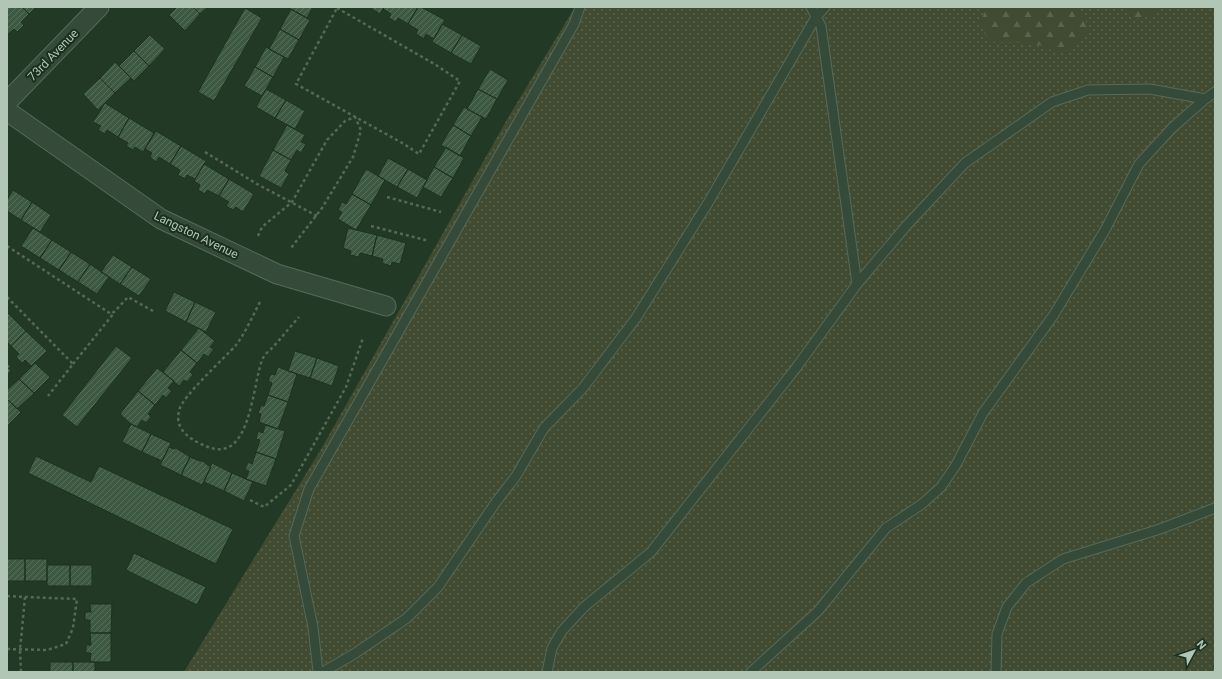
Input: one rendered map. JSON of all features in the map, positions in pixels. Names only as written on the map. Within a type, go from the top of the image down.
[{"type":"street","name":"73rd Avenue","points":[[7,102],[99,7]]},
{"type":"street","name":"Langston Avenue","points":[[7,111],[161,219],[277,274],[386,306]]},
{"type":"lane","points":[[318,672],[313,627],[294,536],[308,489],[574,24],[580,7]]},
{"type":"lane","points":[[811,7],[821,26],[857,284]]},
{"type":"lane","points":[[323,672],[354,654],[407,618],[438,587],[496,502],[516,476],[544,428],[583,388],[636,318],[708,203],[816,17],[825,7]]},
{"type":"lane","points":[[547,672],[552,648],[562,631],[584,607],[651,552],[796,368],[857,284],[907,225],[965,163],[1052,102],[1088,90],[1150,89],[1205,99]]},
{"type":"lane","points":[[751,672],[818,610],[886,528],[922,504],[941,487],[956,465],[983,412],[1054,316],[1105,230],[1139,164],[1172,128],[1215,92]]},
{"type":"lane","points":[[996,672],[997,634],[1007,607],[1026,582],[1063,559],[1160,529],[1215,508]]},
{"type":"path","points":[[338,8],[436,65],[460,81],[419,154],[355,117],[296,84],[338,8]]},
{"type":"path","points":[[258,236],[262,227],[292,202],[327,140],[345,121],[355,117]]},
{"type":"path","points":[[291,248],[317,216],[353,157],[361,130],[355,117]]},
{"type":"path","points":[[205,152],[257,184],[317,216]]},
{"type":"path","points":[[387,197],[441,212]]},
{"type":"path","points":[[371,226],[429,241]]},
{"type":"path","points":[[7,246],[111,314],[116,311]]},
{"type":"path","points":[[7,297],[73,364]]},
{"type":"path","points":[[48,396],[128,297],[153,311]]},
{"type":"path","points":[[260,302],[245,331],[236,344],[186,398],[179,410],[178,421],[182,431],[189,438],[211,448],[222,449],[230,447],[237,441],[245,425],[263,358],[299,317]]},
{"type":"path","points":[[250,500],[264,507],[290,485],[346,386],[363,338]]},
{"type":"path","points":[[7,365],[10,369],[7,372]]},
{"type":"path","points":[[7,596],[77,599],[73,628],[66,644],[47,650],[7,649]]},
{"type":"path","points":[[21,672],[20,650],[25,597]]},
{"type":"green space","points":[[575,7],[1215,7],[1215,672],[184,672],[320,451],[509,116]]},
{"type":"green space","points":[[982,7],[1074,7],[1086,22],[1086,33],[1084,38],[1075,46],[1059,52],[1028,43],[993,42],[985,34],[980,24],[985,11]]},
{"type":"green space","points":[[1125,7],[1163,7],[1154,16],[1135,19],[1130,15]]},
{"type":"building","points":[[7,7],[22,7],[29,14],[21,22],[24,25],[17,32],[14,29],[8,34],[7,33]]},
{"type":"building","points":[[22,7],[36,7],[29,14]]},
{"type":"building","points":[[177,7],[193,7],[200,14],[185,31],[169,15]]},
{"type":"building","points":[[193,7],[208,7],[200,14]]},
{"type":"building","points":[[287,7],[313,7],[307,18]]},
{"type":"building","points":[[369,7],[384,7],[380,14]]},
{"type":"building","points":[[384,7],[418,7],[408,24],[398,18],[396,22],[389,18],[391,14],[383,9]]},
{"type":"building","points":[[418,7],[421,7],[445,20],[434,39],[426,34],[424,39],[416,34],[418,30],[408,24]]},
{"type":"building","points":[[245,8],[262,18],[214,101],[198,92]]},
{"type":"building","points":[[291,9],[310,20],[299,40],[280,29]]},
{"type":"building","points":[[442,24],[462,35],[451,53],[432,42]]},
{"type":"building","points":[[280,29],[299,40],[288,59],[269,49]]},
{"type":"building","points":[[150,35],[165,49],[149,66],[134,51]]},
{"type":"building","points":[[462,35],[481,46],[471,64],[451,53]]},
{"type":"building","points":[[266,47],[284,57],[273,77],[255,67]]},
{"type":"building","points":[[134,51],[149,66],[134,81],[119,66]]},
{"type":"building","points":[[115,62],[131,78],[115,93],[100,78]]},
{"type":"building","points":[[255,67],[273,77],[262,96],[244,86]]},
{"type":"building","points":[[490,69],[508,80],[497,99],[478,89]]},
{"type":"building","points":[[100,78],[115,93],[98,110],[83,94]]},
{"type":"building","points":[[266,89],[286,100],[275,118],[256,107]]},
{"type":"building","points":[[478,89],[497,99],[486,119],[467,109]]},
{"type":"building","points":[[286,100],[305,111],[295,129],[275,118]]},
{"type":"building","points":[[105,103],[129,118],[118,137],[107,130],[105,134],[98,130],[101,126],[93,122]]},
{"type":"building","points":[[464,107],[482,117],[471,136],[453,125]]},
{"type":"building","points":[[129,118],[154,133],[143,152],[135,147],[133,150],[126,146],[128,143],[118,137]]},
{"type":"building","points":[[287,125],[305,135],[301,142],[306,144],[301,153],[297,150],[291,160],[273,150]]},
{"type":"building","points":[[453,125],[471,136],[460,156],[441,145]]},
{"type":"building","points":[[156,131],[181,146],[170,164],[159,157],[156,162],[150,157],[152,153],[145,149]]},
{"type":"building","points":[[181,146],[206,161],[195,179],[187,175],[185,179],[178,175],[180,170],[170,164]]},
{"type":"building","points":[[446,147],[464,158],[453,178],[434,167]]},
{"type":"building","points":[[273,150],[291,160],[285,171],[289,174],[281,188],[259,176]]},
{"type":"building","points":[[388,158],[408,169],[397,187],[378,176]]},
{"type":"building","points":[[204,164],[229,179],[219,196],[207,190],[205,194],[198,190],[200,185],[194,181]]},
{"type":"building","points":[[434,167],[453,178],[441,197],[423,187]]},
{"type":"building","points":[[366,169],[385,180],[371,205],[352,194]]},
{"type":"building","points":[[408,169],[427,180],[417,198],[397,187]]},
{"type":"building","points":[[229,179],[254,194],[243,212],[236,207],[233,210],[226,206],[229,202],[219,196]]},
{"type":"building","points":[[13,190],[32,202],[21,220],[7,211],[7,200]]},
{"type":"building","points":[[352,194],[371,205],[356,230],[338,219],[342,212],[338,210],[342,202],[346,204]]},
{"type":"building","points":[[32,202],[51,215],[40,232],[21,220]]},
{"type":"building","points":[[33,228],[52,240],[40,258],[21,246]]},
{"type":"building","points":[[348,228],[377,235],[372,256],[360,253],[359,257],[350,255],[351,251],[343,248]]},
{"type":"building","points":[[377,235],[406,243],[400,264],[392,262],[391,266],[382,263],[383,259],[372,256]]},
{"type":"building","points":[[52,240],[71,252],[59,270],[40,258]]},
{"type":"building","points":[[71,252],[90,264],[78,282],[59,270]]},
{"type":"building","points":[[113,255],[132,267],[120,284],[101,272]]},
{"type":"building","points":[[90,264],[109,277],[97,294],[78,282]]},
{"type":"building","points":[[132,267],[151,279],[139,296],[120,284]]},
{"type":"building","points":[[174,292],[195,302],[186,322],[165,311]]},
{"type":"building","points":[[195,302],[216,312],[206,332],[186,322]]},
{"type":"building","points":[[7,312],[26,331],[11,346],[7,342]]},
{"type":"building","points":[[199,328],[215,341],[210,347],[214,349],[208,357],[204,354],[197,363],[181,350]]},
{"type":"building","points":[[26,331],[47,351],[31,366],[25,360],[22,363],[16,357],[19,354],[11,346]]},
{"type":"building","points":[[116,346],[132,358],[77,427],[62,415]]},
{"type":"building","points":[[181,350],[197,363],[190,372],[193,375],[187,382],[184,380],[179,386],[163,372]]},
{"type":"building","points":[[295,351],[317,358],[310,378],[288,371]]},
{"type":"building","points":[[317,358],[339,366],[332,386],[310,378]]},
{"type":"building","points":[[35,363],[50,377],[34,393],[19,379]]},
{"type":"building","points":[[278,367],[297,374],[288,402],[268,395],[272,383],[268,381],[271,374],[275,375]]},
{"type":"building","points":[[157,368],[174,381],[168,388],[172,391],[166,398],[163,395],[155,405],[138,391]]},
{"type":"building","points":[[19,379],[34,393],[17,409],[7,399],[7,390]]},
{"type":"building","points":[[138,391],[155,405],[148,414],[151,417],[146,423],[142,420],[137,427],[131,424],[120,414]]},
{"type":"building","points":[[268,395],[288,402],[278,429],[259,422],[261,414],[258,413],[261,405],[264,406]]},
{"type":"building","points":[[7,399],[21,412],[7,426]]},
{"type":"building","points":[[131,424],[151,434],[142,452],[122,442]]},
{"type":"building","points":[[265,425],[285,431],[276,459],[256,452],[260,440],[256,439],[258,431],[263,433]]},
{"type":"building","points":[[151,434],[171,443],[162,461],[142,452]]},
{"type":"building","points":[[169,447],[174,449],[176,448],[190,457],[181,475],[160,465]]},
{"type":"building","points":[[256,452],[276,459],[266,486],[246,479],[249,471],[245,470],[248,462],[252,464]]},
{"type":"building","points":[[36,456],[91,482],[99,466],[233,529],[216,564],[28,473]]},
{"type":"building","points":[[190,457],[202,461],[211,467],[202,485],[181,475]]},
{"type":"building","points":[[212,463],[232,473],[224,491],[204,482]]},
{"type":"building","points":[[232,473],[253,482],[244,501],[224,491]]},
{"type":"building","points":[[134,553],[206,587],[197,605],[126,570]]},
{"type":"building","points":[[7,559],[25,559],[25,581],[7,581]]},
{"type":"building","points":[[25,559],[47,559],[47,581],[25,581]]},
{"type":"building","points":[[47,565],[70,565],[70,586],[47,586]]},
{"type":"building","points":[[70,565],[92,565],[92,586],[70,586]]},
{"type":"building","points":[[90,604],[112,604],[111,633],[90,633],[90,620],[85,620],[85,612],[91,612]]},
{"type":"building","points":[[90,633],[111,633],[111,662],[90,662],[91,653],[86,653],[86,645],[91,645]]},
{"type":"building","points":[[50,662],[73,662],[73,672],[50,672]]},
{"type":"building","points":[[73,662],[95,662],[95,672],[73,672]]}]
